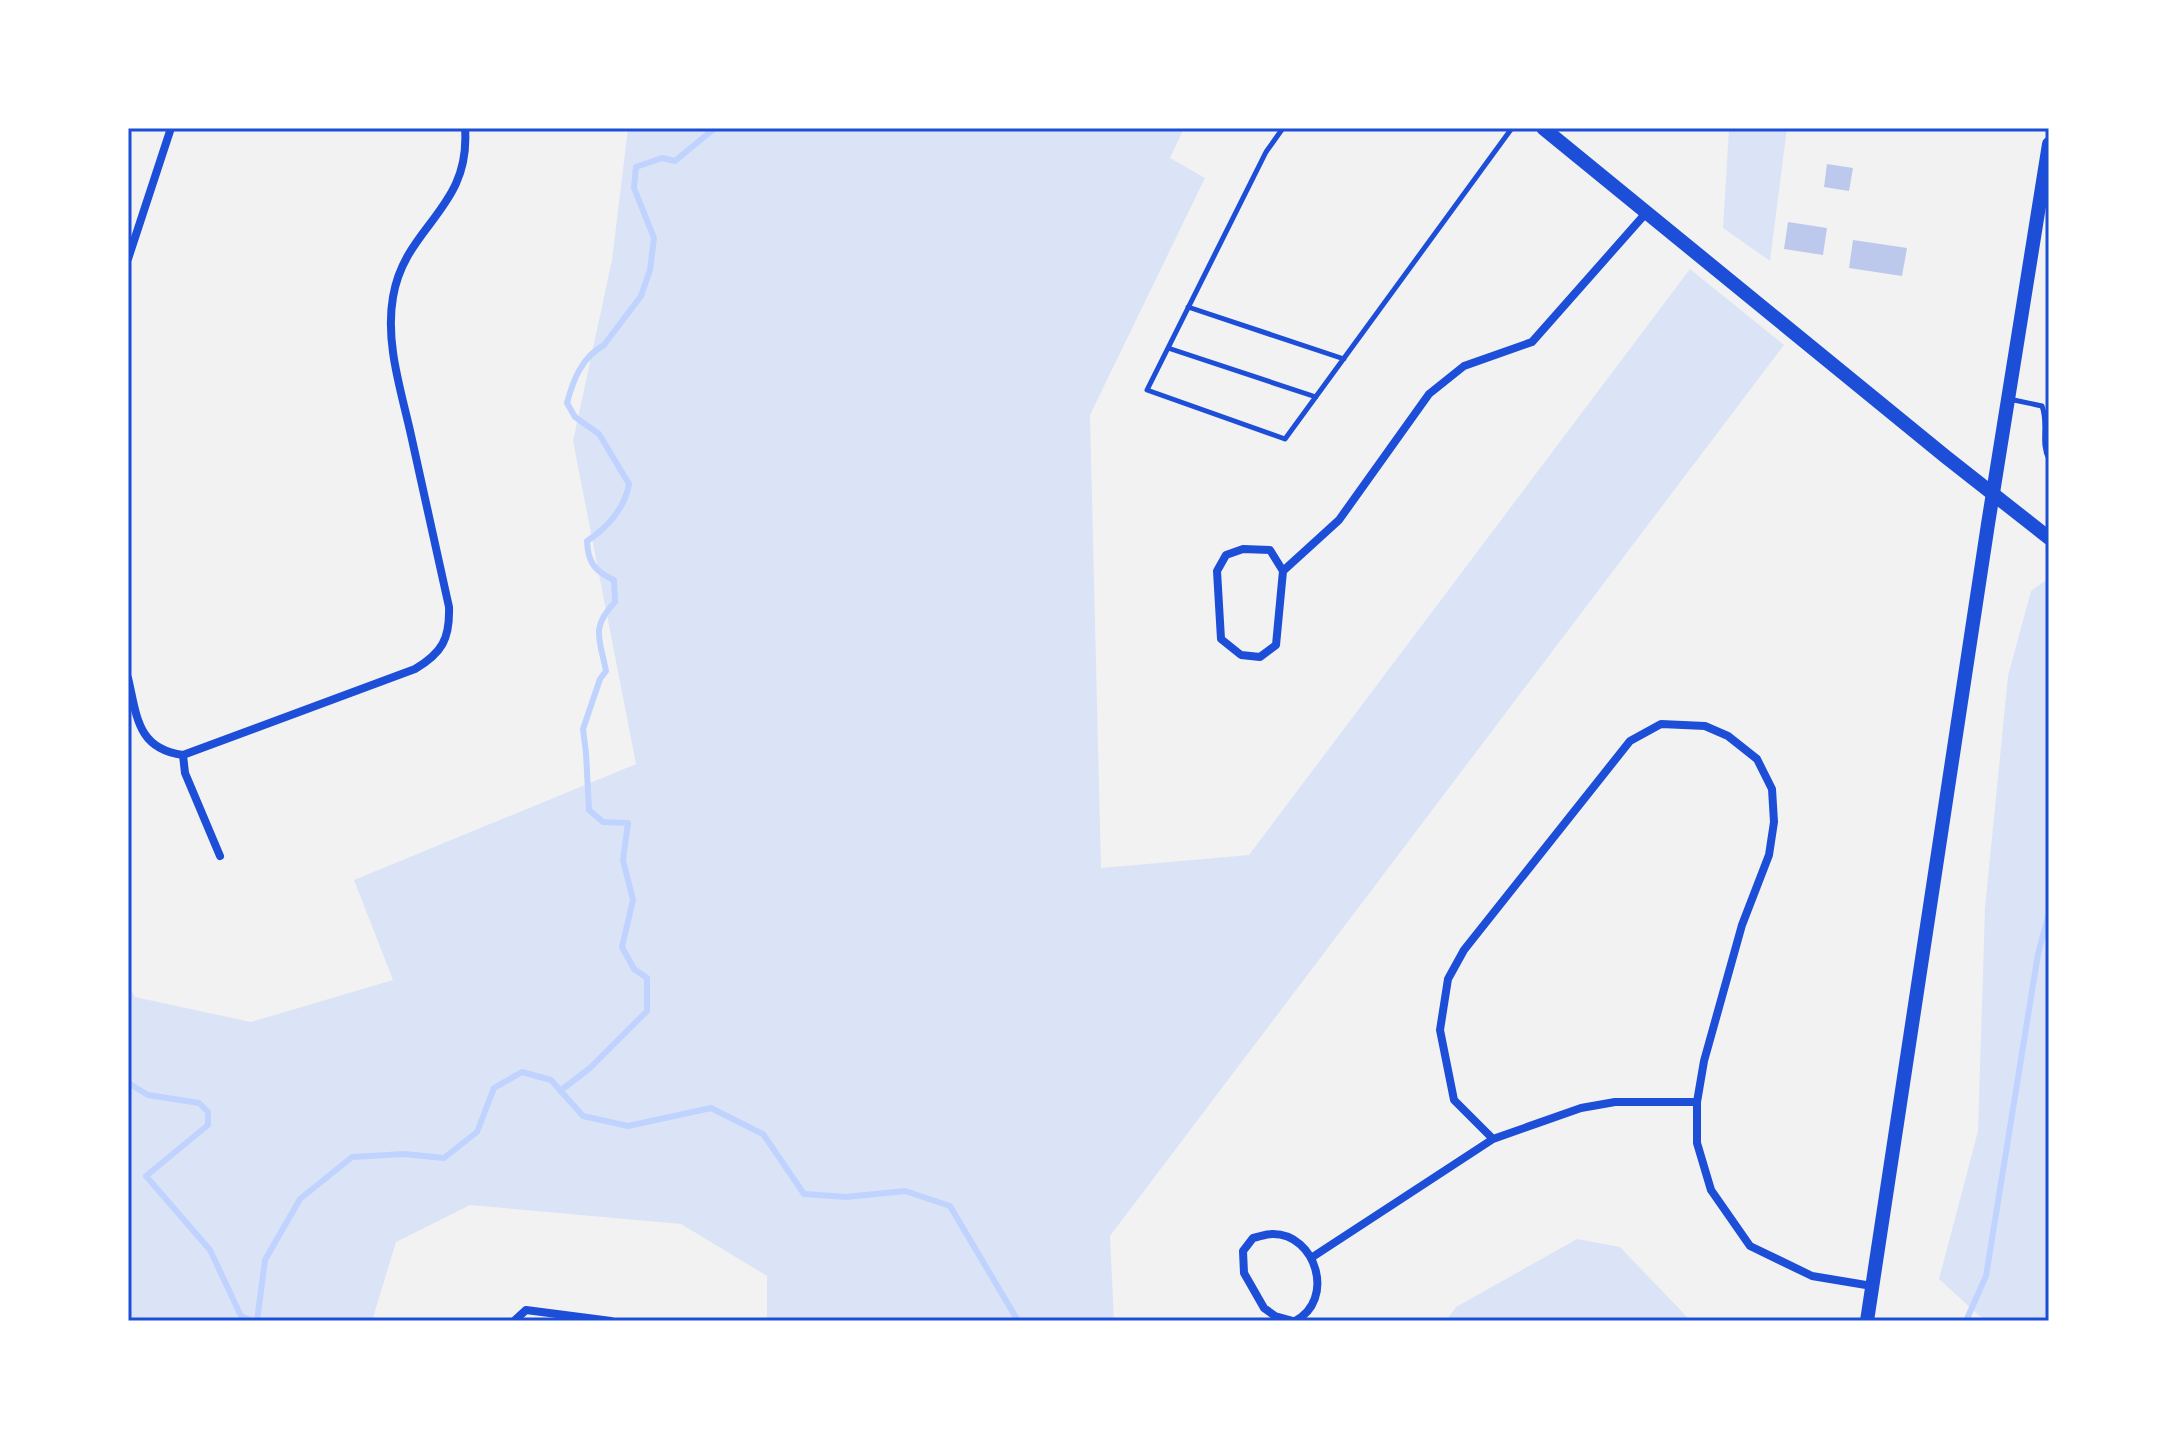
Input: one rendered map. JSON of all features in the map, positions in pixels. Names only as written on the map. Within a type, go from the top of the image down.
[{"type":"street","points":[[128,259],[171,128]]},
{"type":"street","points":[[128,678],[139,726],[151,744],[167,753],[183,755],[415,669],[433,658],[444,642],[450,623],[449,607],[394,360],[391,315],[397,278],[409,249],[447,203],[455,188],[465,152],[465,128]]},
{"type":"street","points":[[1543,128],[1946,457],[2047,533]]},
{"type":"street","points":[[1867,1321],[2049,144]]},
{"type":"street","points":[[1283,571],[1270,550],[1243,549],[1226,555],[1217,571],[1221,639],[1241,655],[1260,657],[1276,645],[1283,571],[1339,520],[1429,394],[1464,366],[1532,342],[1646,213]]},
{"type":"street","points":[[1493,1139],[1454,1100],[1440,1030],[1448,979],[1464,950],[1630,741],[1661,724],[1705,726],[1728,736],[1757,759],[1772,789],[1774,822],[1769,855],[1742,925],[1704,1061],[1697,1102],[1697,1143],[1711,1190],[1750,1246],[1812,1276],[1872,1286]]},
{"type":"street","points":[[183,755],[185,773],[220,856]]},
{"type":"street","points":[[1311,1258],[1493,1139],[1581,1108],[1615,1102],[1697,1102]]},
{"type":"street","points":[[1274,1234],[1291,1240],[1311,1258],[1319,1280],[1316,1301],[1306,1315],[1294,1321],[1275,1316],[1264,1308],[1244,1273],[1243,1251],[1253,1238],[1274,1234]]},
{"type":"street","points":[[514,1321],[526,1310],[611,1321]]},
{"type":"lane","points":[[1283,128],[1266,152],[1147,390],[1285,439],[1512,128]]},
{"type":"lane","points":[[1188,307],[1344,359]]},
{"type":"lane","points":[[1168,348],[1316,397]]},
{"type":"lane","points":[[2008,399],[2042,406],[2046,416],[2044,450],[2049,459]]},
{"type":"shaded area","points":[[628,128],[1184,128],[1170,158],[1205,178],[1090,415],[1101,868],[1249,855],[1690,269],[1784,345],[1110,1236],[1114,1321],[767,1321],[767,1276],[681,1224],[470,1205],[396,1242],[372,1321],[128,1321],[128,984],[135,997],[251,1022],[393,980],[354,880],[636,764],[573,441],[612,260]]},
{"type":"shaded area","points":[[1729,128],[1787,128],[1770,261],[1723,228]]},
{"type":"shaded area","points":[[2049,578],[2049,1321],[1985,1321],[1939,1279],[1978,1131],[1985,908],[2008,676],[2031,591]]},
{"type":"shaded area","points":[[1577,1239],[1620,1247],[1691,1321],[1446,1321],[1456,1307]]},
{"type":"building","points":[[1827,164],[1853,168],[1849,191],[1824,187]]},
{"type":"building","points":[[1788,222],[1827,228],[1823,255],[1784,249]]},
{"type":"building","points":[[1853,240],[1907,248],[1902,276],[1849,268]]},
{"type":"waterway","points":[[560,1091],[590,1068],[647,1011],[647,978],[634,969],[622,947],[633,900],[623,860],[628,823],[603,822],[589,810],[583,729],[600,679],[606,671],[599,634],[602,619],[615,602],[614,580],[593,565],[587,541],[614,517],[624,501],[629,484],[599,434],[575,417],[567,403],[580,370],[590,356],[604,345],[641,296],[650,270],[654,238],[634,188],[636,167],[662,158],[675,161],[715,128]]},
{"type":"waterway","points":[[1966,1321],[1986,1276],[2038,954],[2049,913]]},
{"type":"waterway","points":[[257,1321],[265,1260],[300,1199],[352,1157],[404,1154],[444,1158],[477,1132],[494,1088],[522,1072],[551,1080],[583,1116],[628,1126],[711,1108],[763,1134],[804,1194],[846,1197],[905,1191],[950,1206],[1018,1321]]},
{"type":"waterway","points":[[128,1083],[148,1095],[199,1103],[208,1112],[208,1125],[146,1176],[210,1250],[241,1316],[252,1321]]}]
